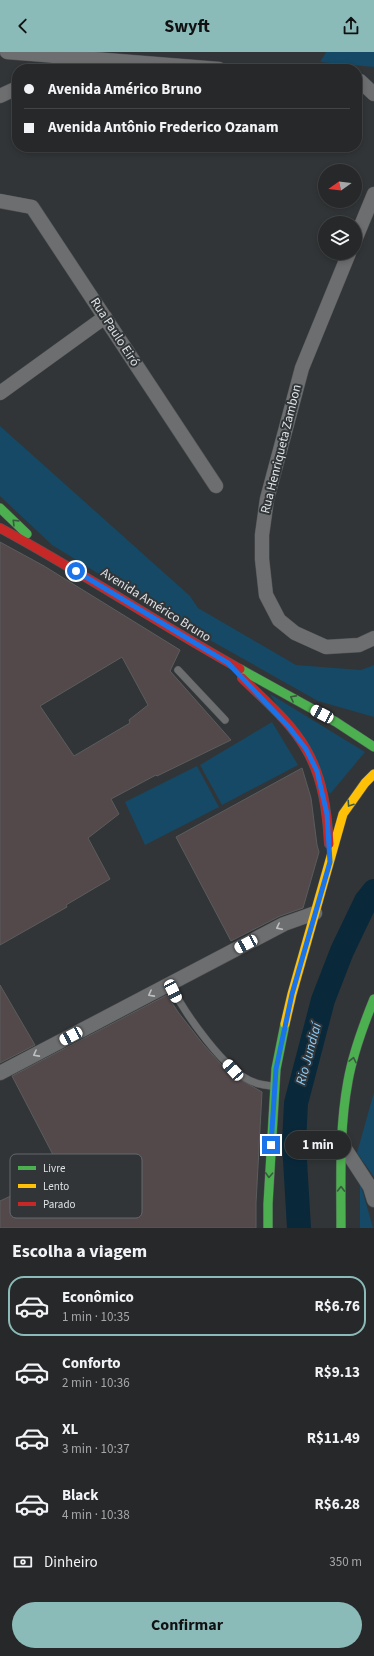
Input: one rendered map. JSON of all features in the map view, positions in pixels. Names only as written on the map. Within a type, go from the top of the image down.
[{"type":"main road","points":[[0,508],[50,555]]},
{"type":"main road","points":[[0,528],[50,555]]},
{"type":"main road","name":"Avenida Américo Bruno","points":[[50,555],[228,663]]},
{"type":"main road","points":[[228,663],[336,722],[374,747]]},
{"type":"main road","points":[[228,663],[288,726],[306,749],[317,771],[327,814],[330,862]]},
{"type":"main road","points":[[336,722],[359,725]]},
{"type":"main road","points":[[268,1228],[268,1204],[276,1069],[292,994],[344,814],[365,783],[374,774]]},
{"type":"main road","points":[[341,1228],[342,1144],[346,1091],[354,1053],[374,999]]},
{"type":"street","points":[[7,52],[154,64]]},
{"type":"street","points":[[64,64],[76,58]]},
{"type":"street","points":[[362,83],[374,94]]},
{"type":"street","points":[[0,96],[12,90]]},
{"type":"street","points":[[362,223],[374,194]]},
{"type":"street","name":"Rua Paulo Eiró","points":[[0,201],[32,207],[216,486]]},
{"type":"street","name":"Rua Henriqueta Zambon","points":[[346,260],[302,368],[267,499],[262,535],[262,559],[266,595],[279,620],[295,633],[326,647],[359,645],[374,638]]},
{"type":"street","points":[[0,392],[105,317]]},
{"type":"street","points":[[0,1073],[284,924],[315,913]]},
{"type":"street","points":[[342,1144],[370,1187],[374,1200]]},
{"type":"lane","points":[[178,670],[225,720]]},
{"type":"lane","points":[[170,984],[177,999],[209,1043],[233,1070],[255,1083],[275,1087]]},
{"type":"shaded area","points":[[326,52],[374,52],[374,67],[362,66],[362,64],[320,62]]},
{"type":"shaded area","points":[[0,426],[190,596],[198,608],[296,665],[361,670],[374,665],[374,717],[318,701],[162,613],[52,545],[0,496]]},
{"type":"shaded area","points":[[270,694],[365,752],[330,794]]},
{"type":"shaded area","points":[[272,722],[298,765],[222,805],[200,765]]},
{"type":"shaded area","points":[[197,766],[219,807],[145,845],[125,802]]},
{"type":"shaded area","points":[[374,1092],[374,1177],[357,1153]]},
{"type":"shaded area","points":[[360,1182],[373,1228],[360,1228]]},
{"type":"building","points":[[0,542],[44,566],[180,650],[170,671],[231,740],[157,776],[156,775],[111,799],[119,814],[88,838],[110,879],[66,905],[67,907],[0,945]],"holes":[[[122,657],[148,705],[129,720],[130,723],[74,756],[40,706]]]},
{"type":"building","points":[[302,768],[311,798],[319,852],[303,908],[280,916],[231,941],[176,837]]},
{"type":"building","points":[[0,985],[35,1045],[0,1063]]},
{"type":"building","points":[[167,995],[178,1012],[203,1044],[229,1073],[262,1092],[256,1228],[0,1228],[0,1201],[10,1196],[10,1218],[142,1218],[142,1154],[53,1154],[12,1076]]},
{"type":"waterway","name":"Rio Jundiaí","points":[[299,1228],[294,1143],[296,1103],[323,1000],[342,951],[366,901],[374,891]]},
{"type":"traffic: fast","points":[[0,508],[27,534]]},
{"type":"traffic: fast","points":[[240,669],[336,722],[374,747]]},
{"type":"traffic: fast","points":[[341,1228],[341,1154],[345,1099],[350,1071],[362,1029],[374,999]]},
{"type":"traffic: fast","points":[[268,1228],[268,1204],[276,1069],[285,1024]]},
{"type":"traffic: slow","points":[[285,1024],[292,994],[343,814],[365,783],[374,774]]},
{"type":"traffic: jam","points":[[0,528],[61,562],[240,669]]},
{"type":"traffic: jam","points":[[242,678],[285,720],[300,739],[312,760],[323,795],[329,844]]},
{"type":"route","points":[[76,571],[194,644],[228,663],[288,726],[306,749],[317,771],[327,814],[330,862],[292,994],[276,1069],[271,1145]]}]
